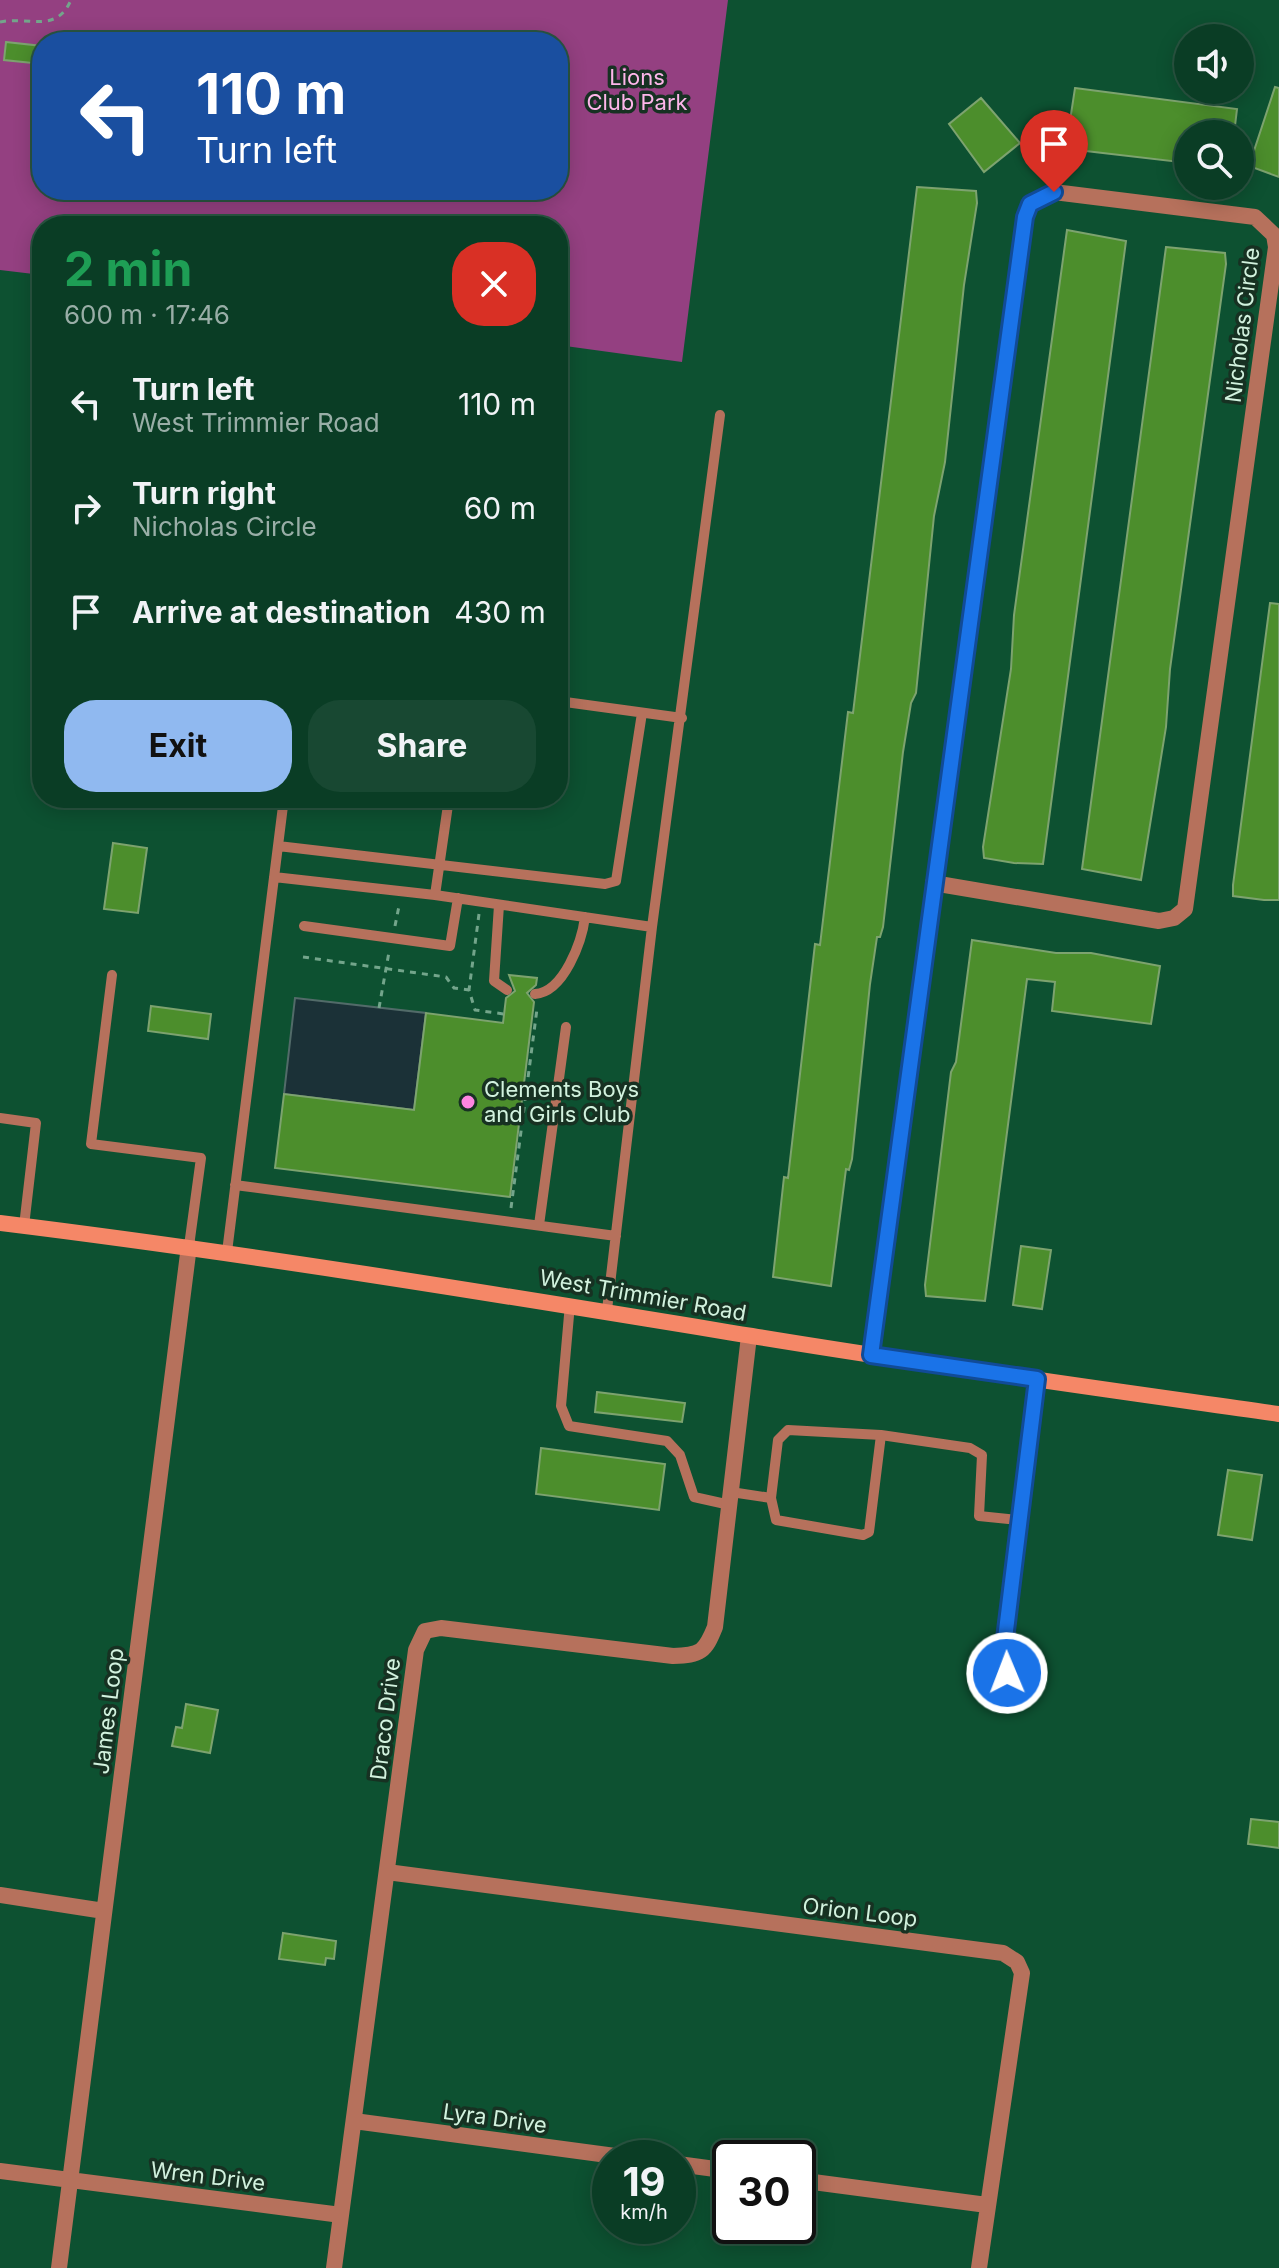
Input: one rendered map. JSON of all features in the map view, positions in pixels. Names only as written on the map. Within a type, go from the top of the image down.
[{"type":"main road","name":"West Trimmier Road","points":[[0,1223],[189,1246],[570,1304],[871,1355],[1279,1414]]},
{"type":"street","name":"Nicholas Circle","points":[[871,1355],[933,883],[1020,247],[1030,204],[1054,192],[1255,217],[1274,235],[1276,247],[1185,909],[1174,918],[1159,921],[933,883]]},
{"type":"street","name":"James Loop","points":[[59,2268],[189,1246]]},
{"type":"street","name":"Draco Drive","points":[[334,2268],[416,1650],[425,1631],[465,1629],[673,1656],[693,1655],[707,1647],[715,1627],[749,1336]]},
{"type":"street","points":[[1012,1686],[1003,1655],[1037,1379]]},
{"type":"street","name":"Orion Loop","points":[[387,1872],[1003,1953],[1017,1962],[1022,1973],[979,2268]]},
{"type":"street","points":[[0,1895],[104,1911]]},
{"type":"street","name":"Lyra Drive","points":[[354,2121],[592,2153]]},
{"type":"street","points":[[0,2171],[69,2180]]},
{"type":"street","name":"Wren Drive","points":[[69,2180],[341,2215]]},
{"type":"street","points":[[816,2182],[987,2205]]},
{"type":"lane","points":[[607,1310],[652,927],[720,415]]},
{"type":"lane","points":[[568,702],[682,718]]},
{"type":"lane","points":[[278,846],[605,884],[616,881],[642,713]]},
{"type":"lane","points":[[227,1252],[283,808]]},
{"type":"lane","points":[[435,895],[448,808]]},
{"type":"lane","points":[[274,877],[458,898],[652,927]]},
{"type":"lane","points":[[304,926],[450,946],[458,898]]},
{"type":"lane","points":[[499,905],[494,981],[507,990]]},
{"type":"lane","points":[[537,994],[549,990],[572,957],[585,917]]},
{"type":"lane","points":[[112,975],[91,1144],[201,1158],[189,1246]]},
{"type":"lane","points":[[539,1225],[566,1027]]},
{"type":"lane","points":[[0,1118],[36,1123],[24,1226]]},
{"type":"lane","points":[[235,1185],[616,1236]]},
{"type":"lane","points":[[570,1304],[561,1406],[569,1426],[667,1441],[680,1455],[694,1497],[771,1498]]},
{"type":"lane","points":[[881,1435],[869,1532],[863,1535],[776,1520],[771,1498],[778,1440],[788,1430],[881,1435],[970,1448],[982,1455],[979,1516],[1019,1520]]},
{"type":"path","points":[[0,22],[45,24],[61,16],[71,0]]},
{"type":"path","points":[[481,902],[469,990],[475,1010],[504,1014]]},
{"type":"path","points":[[379,1008],[400,903]]},
{"type":"path","points":[[303,957],[446,977],[454,988],[469,990]]},
{"type":"path","points":[[511,1209],[537,994]]},
{"type":"green space","name":"Lions Club Park","points":[[0,0],[728,0],[682,362],[568,346],[568,216],[32,216],[32,274],[0,270]]},
{"type":"water","points":[[295,998],[426,1013],[414,1110],[284,1094]]},
{"type":"building","points":[[6,42],[32,45],[32,63],[4,60]]},
{"type":"building","points":[[1275,87],[1279,88],[1279,177],[1254,168],[1254,151]]},
{"type":"building","points":[[1075,88],[1174,101],[1174,104],[1237,109],[1236,120],[1174,120],[1174,161],[1066,147]]},
{"type":"building","points":[[981,98],[1020,143],[984,172],[949,124]]},
{"type":"building","points":[[917,187],[976,191],[977,203],[964,285],[945,462],[934,516],[916,693],[911,703],[903,752],[883,927],[880,937],[877,937],[870,984],[852,1159],[849,1170],[846,1169],[831,1286],[773,1277],[784,1177],[788,1178],[815,944],[820,945],[848,712],[853,713]]},
{"type":"building","points":[[1067,230],[1126,241],[1043,864],[1014,863],[984,858],[983,847],[1011,669],[1014,615]]},
{"type":"building","points":[[1166,247],[1225,253],[1226,264],[1170,669],[1166,727],[1141,880],[1082,869]]},
{"type":"building","points":[[1270,603],[1279,604],[1279,900],[1233,896]]},
{"type":"building","points":[[113,843],[147,848],[138,913],[104,909]]},
{"type":"building","points":[[972,940],[1056,953],[1091,953],[1160,966],[1151,1024],[1052,1011],[1055,982],[1027,979],[985,1301],[926,1296],[925,1285],[951,1072],[956,1062]]},
{"type":"building","name":"Clements Boys and Girls Club","points":[[509,975],[537,978],[536,985],[527,993],[534,1002],[510,1197],[275,1168],[284,1094],[414,1110],[426,1013],[503,1023],[506,998],[515,991]]},
{"type":"building","points":[[151,1006],[211,1014],[208,1039],[148,1031]]},
{"type":"building","points":[[1021,1246],[1051,1250],[1042,1309],[1013,1305]]},
{"type":"building","points":[[597,1392],[685,1403],[682,1422],[595,1412]]},
{"type":"building","points":[[541,1448],[665,1464],[659,1510],[536,1494]]},
{"type":"building","points":[[1228,1470],[1262,1475],[1252,1540],[1218,1535]]},
{"type":"building","points":[[186,1704],[218,1710],[210,1753],[172,1746],[176,1727],[182,1728]]},
{"type":"building","points":[[1251,1819],[1279,1822],[1279,1848],[1248,1844]]},
{"type":"building","points":[[283,1933],[336,1941],[334,1959],[326,1958],[325,1965],[279,1959]]},
{"type":"place","name":"Clements Boys and Girls Club","points":[[468,1102]]},
{"type":"route","points":[[1007,1673],[1003,1655],[1037,1379],[871,1355],[1025,217],[1030,204],[1038,197],[1054,192]]}]
